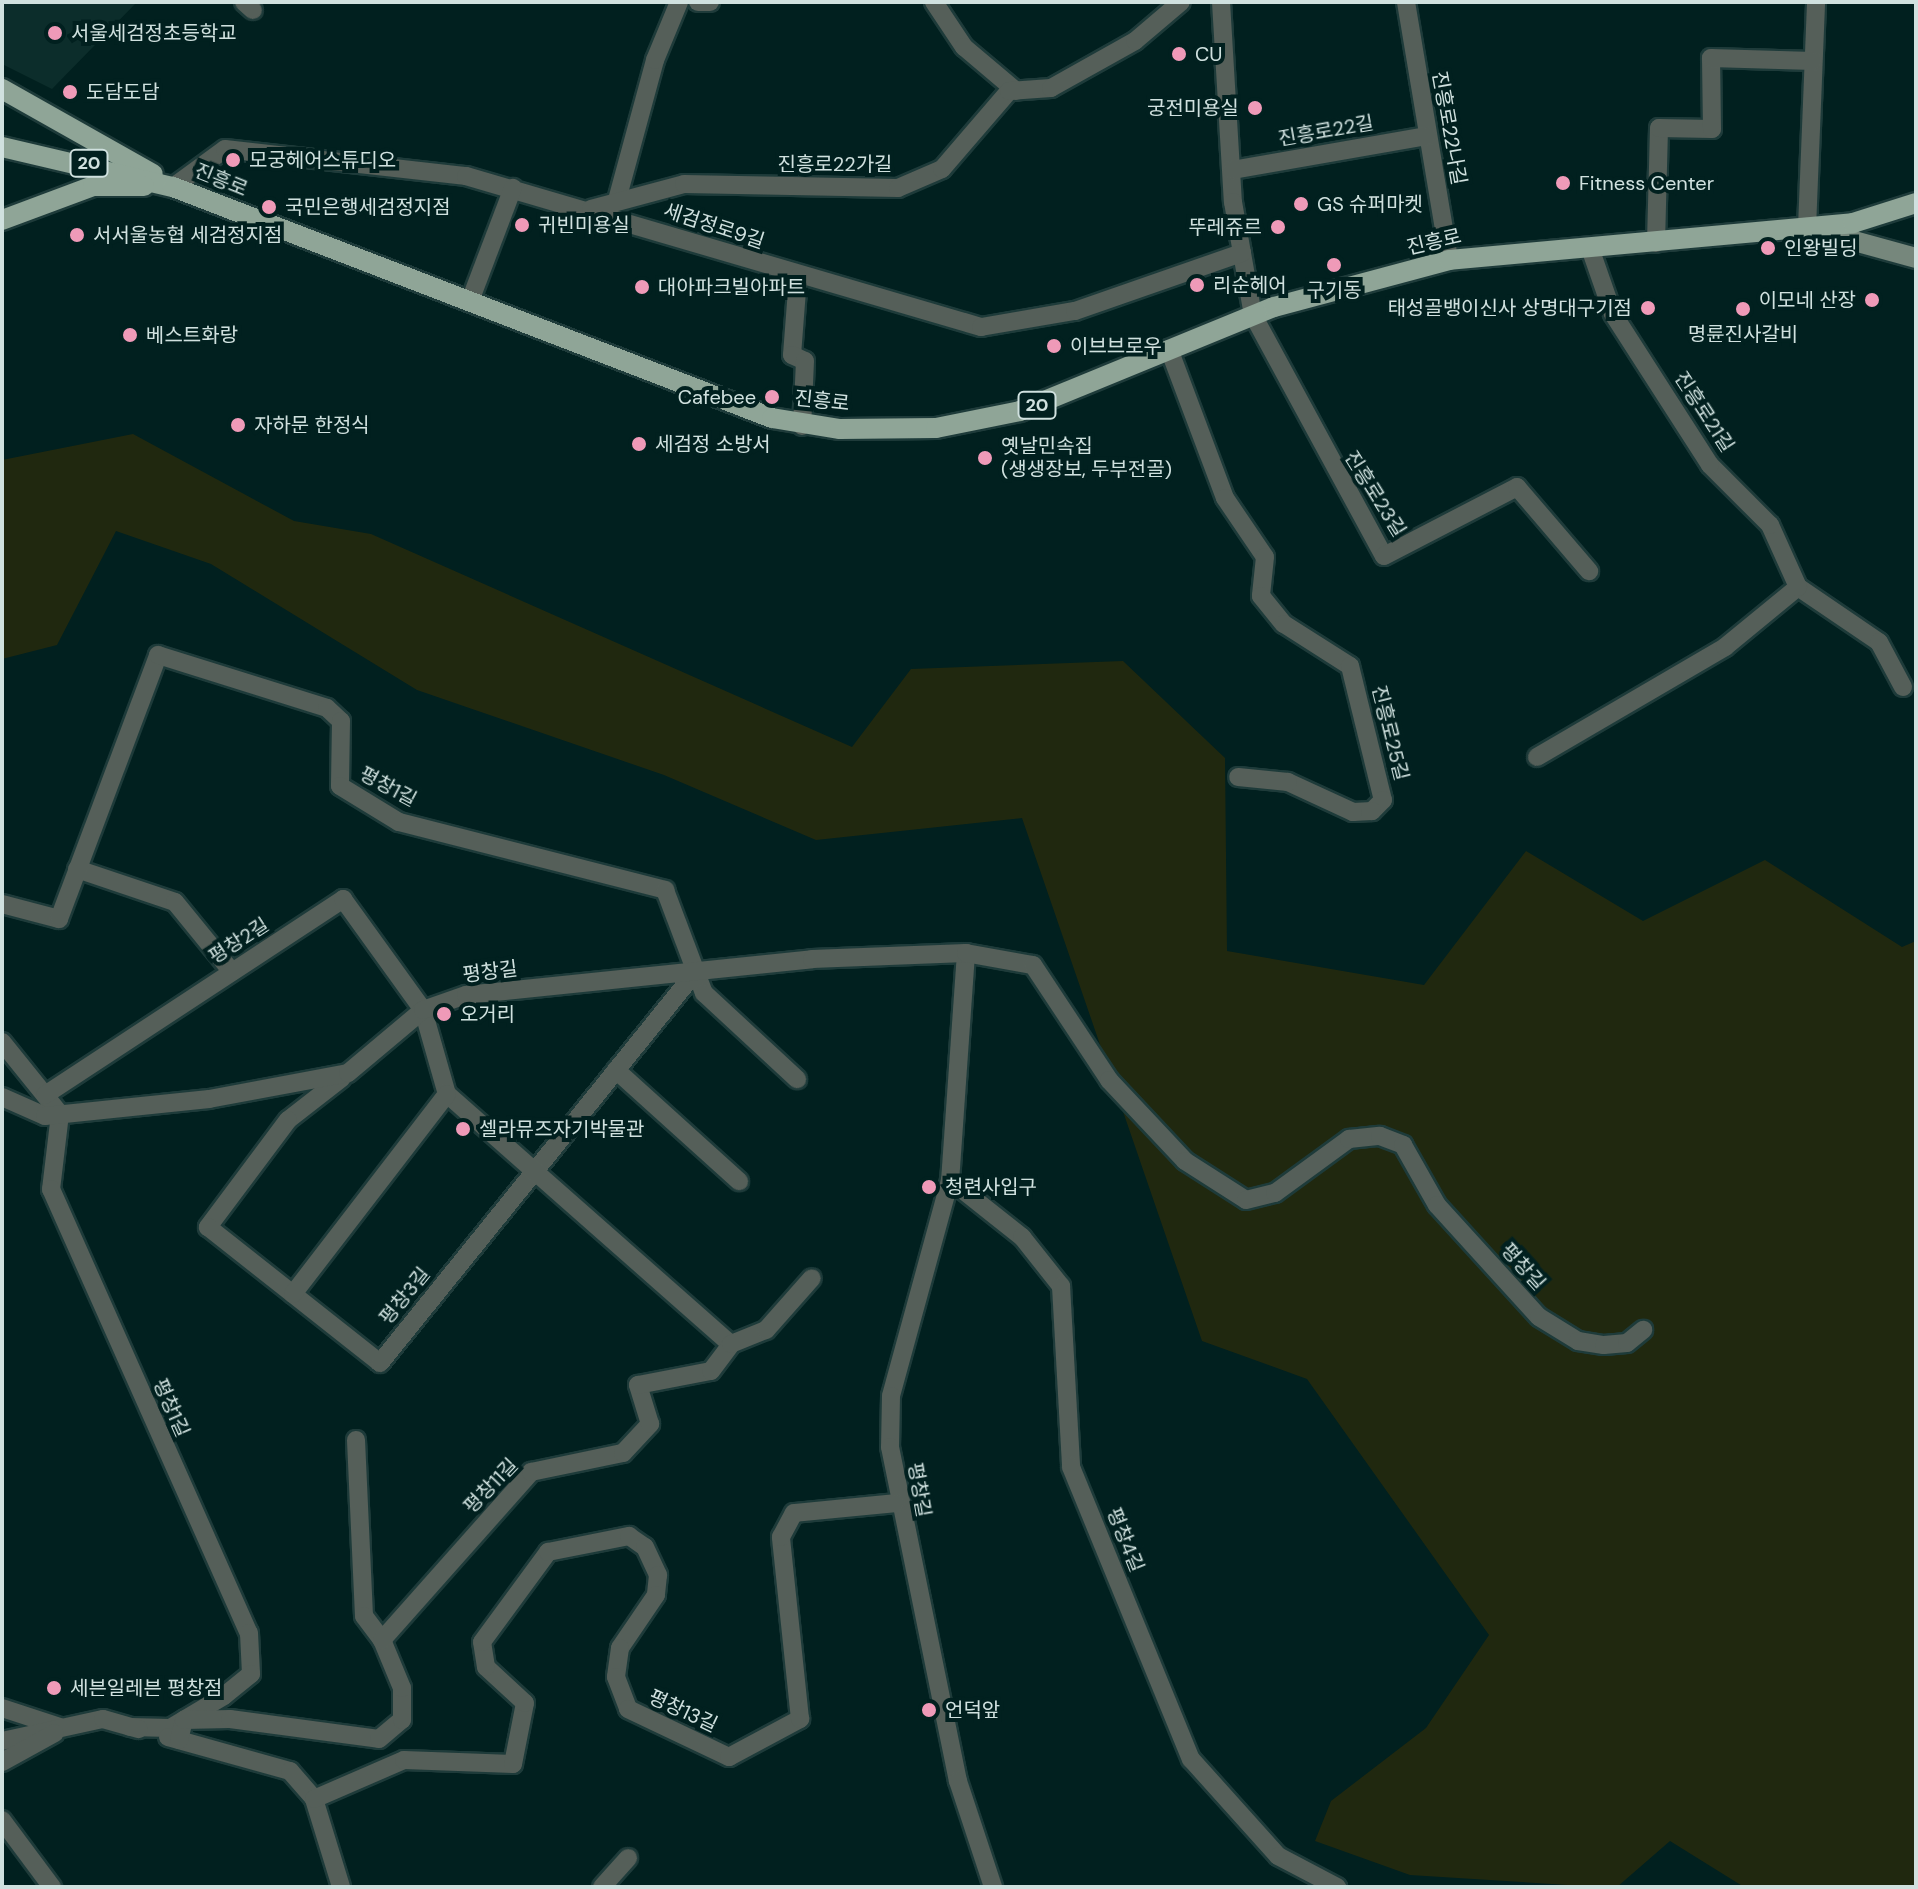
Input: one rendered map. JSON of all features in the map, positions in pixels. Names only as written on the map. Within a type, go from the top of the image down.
[{"type":"main road","points":[[2,89],[173,187]]},
{"type":"main road","name":"진흥로","points":[[2,147],[173,187],[802,426],[936,428],[1020,411],[1253,315],[1449,260],[1591,251],[1807,228],[1885,216],[1916,203]]},
{"type":"main road","points":[[2,220],[93,186],[173,187]]},
{"type":"main road","points":[[1807,228],[1916,258]]},
{"type":"street","points":[[617,200],[655,60],[679,2]]},
{"type":"street","points":[[698,2],[710,2]]},
{"type":"street","points":[[934,2],[964,47],[1016,91],[1051,88],[1135,41],[1181,2]]},
{"type":"street","points":[[1221,2],[1232,170],[1253,315]]},
{"type":"street","name":"진흥로22나길","points":[[1406,2],[1449,260]]},
{"type":"street","points":[[1807,228],[1816,2]]},
{"type":"street","points":[[1656,243],[1659,128],[1712,129],[1711,58],[1813,61]]},
{"type":"street","name":"진흥로22가길","points":[[591,209],[684,184],[898,188],[942,169],[1016,91]]},
{"type":"street","name":"진흥로22길","points":[[1232,170],[1427,136]]},
{"type":"street","name":"세검정로9길","points":[[173,187],[225,149],[466,176],[591,209],[798,277],[981,327],[1075,311],[1242,253]]},
{"type":"street","points":[[470,301],[513,188]]},
{"type":"street","name":"진흥로21길","points":[[1591,251],[1613,314],[1710,465],[1770,525],[1798,587]]},
{"type":"street","points":[[798,277],[792,355],[805,361],[802,426]]},
{"type":"street","name":"진흥로23길","points":[[1253,315],[1384,556],[1517,487],[1589,571]]},
{"type":"street","name":"진흥로25길","points":[[1169,349],[1225,498],[1265,557],[1261,596],[1284,624],[1350,666],[1383,800],[1372,811],[1353,812],[1288,782],[1238,777]]},
{"type":"street","points":[[1537,757],[1725,647],[1798,587],[1879,642],[1903,687]]},
{"type":"street","name":"평창1길","points":[[2,904],[59,919],[158,655],[327,708],[341,721],[340,786],[399,822],[665,890],[694,974]]},
{"type":"street","points":[[77,869],[175,902],[232,972]]},
{"type":"street","name":"평창2길","points":[[45,1095],[343,899],[423,1010]]},
{"type":"street","name":"평창길","points":[[966,953],[950,1180],[891,1396],[896,1503],[958,1781],[993,1887]]},
{"type":"street","name":"평창길","points":[[2,1097],[45,1116],[209,1099],[348,1073],[423,1010],[466,995],[966,953],[1033,965],[1109,1080],[1185,1161],[1235,1194],[1246,1200],[1275,1193],[1349,1139],[1380,1136],[1403,1145],[1437,1205],[1539,1317],[1578,1341],[1604,1345],[1627,1343],[1643,1330]]},
{"type":"street","points":[[694,974],[704,993],[797,1079]]},
{"type":"street","name":"평창3길","points":[[348,1073],[288,1120],[208,1227],[380,1363],[694,974]]},
{"type":"street","points":[[423,1010],[447,1094],[731,1344]]},
{"type":"street","points":[[2,1042],[60,1114]]},
{"type":"street","points":[[616,1070],[739,1181]]},
{"type":"street","points":[[293,1294],[447,1094]]},
{"type":"street","name":"평창1길","points":[[60,1114],[51,1189],[249,1633],[251,1674],[170,1728],[130,1727]]},
{"type":"street","name":"평창4길","points":[[950,1180],[1022,1237],[1061,1286],[1071,1467],[1191,1759],[1278,1856],[1337,1887]]},
{"type":"street","name":"평창11길","points":[[382,1640],[531,1472],[623,1453],[650,1424],[638,1385],[711,1371],[731,1344],[766,1330],[812,1278]]},
{"type":"street","points":[[179,1740],[184,1720],[230,1719],[379,1739],[402,1720],[402,1688],[382,1640],[364,1616],[356,1440]]},
{"type":"street","name":"평창13길","points":[[314,1799],[404,1760],[513,1764],[525,1703],[486,1667],[482,1642],[548,1552],[629,1536],[645,1547],[658,1575],[656,1595],[620,1648],[616,1677],[628,1709],[729,1757],[800,1719],[781,1537],[794,1513],[896,1503]]},
{"type":"street","points":[[2,1708],[63,1728]]},
{"type":"street","points":[[2,1741],[103,1719],[290,1771],[314,1799],[341,1887]]},
{"type":"street","points":[[2,1762],[63,1728]]},
{"type":"street","points":[[2,1820],[52,1887]]},
{"type":"street","points":[[602,1887],[628,1858]]},
{"type":"shaded area","name":"서울세검정초등학교","points":[[2,2],[137,2],[52,89],[2,64]]},
{"type":"shaded area","points":[[133,434],[294,521],[371,534],[852,747],[911,669],[1123,661],[1225,758],[1227,951],[1424,985],[1526,851],[1643,921],[1765,860],[1902,947],[1916,941],[1916,1887],[1744,1887],[1670,1841],[1617,1887],[1599,1887],[1410,1875],[1315,1841],[1331,1801],[1426,1728],[1489,1635],[1307,1379],[1202,1341],[1022,818],[816,840],[664,775],[417,690],[211,564],[116,531],[57,645],[2,659],[2,460]]},
{"type":"place","name":"서울세검정초등학교","points":[[55,33]]},
{"type":"place","name":"CU","points":[[1179,54]]},
{"type":"place","name":"도담도담","points":[[70,92]]},
{"type":"place","name":"궁전미용실","points":[[1255,108]]},
{"type":"place","name":"모궁헤어스튜디오","points":[[233,160]]},
{"type":"place","name":"Fitness Center","points":[[1563,183]]},
{"type":"place","name":"GS 슈퍼마켓","points":[[1301,204]]},
{"type":"place","name":"국민은행세검정지점","points":[[269,207]]},
{"type":"place","name":"귀빈미용실","points":[[522,225]]},
{"type":"place","name":"뚜레쥬르","points":[[1278,227]]},
{"type":"place","name":"서서울농협 세검정지점","points":[[77,235]]},
{"type":"place","name":"인왕빌딩","points":[[1768,248]]},
{"type":"place","name":"구기동","points":[[1334,265]]},
{"type":"place","name":"리순헤어","points":[[1197,285]]},
{"type":"place","name":"대아파크빌아파트","points":[[642,287]]},
{"type":"place","name":"이모네 산장","points":[[1872,300]]},
{"type":"place","name":"태성골뱅이신사 상명대구기점","points":[[1648,308]]},
{"type":"place","name":"명륜진사갈비","points":[[1743,309]]},
{"type":"place","name":"베스트화랑","points":[[130,335]]},
{"type":"place","name":"이브브로우","points":[[1054,346]]},
{"type":"place","name":"Cafebee","points":[[772,397]]},
{"type":"place","name":"자하문 한정식","points":[[238,425]]},
{"type":"place","name":"세검정 소방서","points":[[639,444]]},
{"type":"place","name":"옛날민속집 (생생장보, 두부전골)","points":[[985,458]]},
{"type":"place","name":"오거리","points":[[444,1014]]},
{"type":"place","name":"셀라뮤즈자기박물관","points":[[463,1129]]},
{"type":"place","name":"청련사입구","points":[[929,1187]]},
{"type":"place","name":"세븐일레븐 평창점","points":[[54,1688]]},
{"type":"place","name":"언덕앞","points":[[929,1710]]}]
